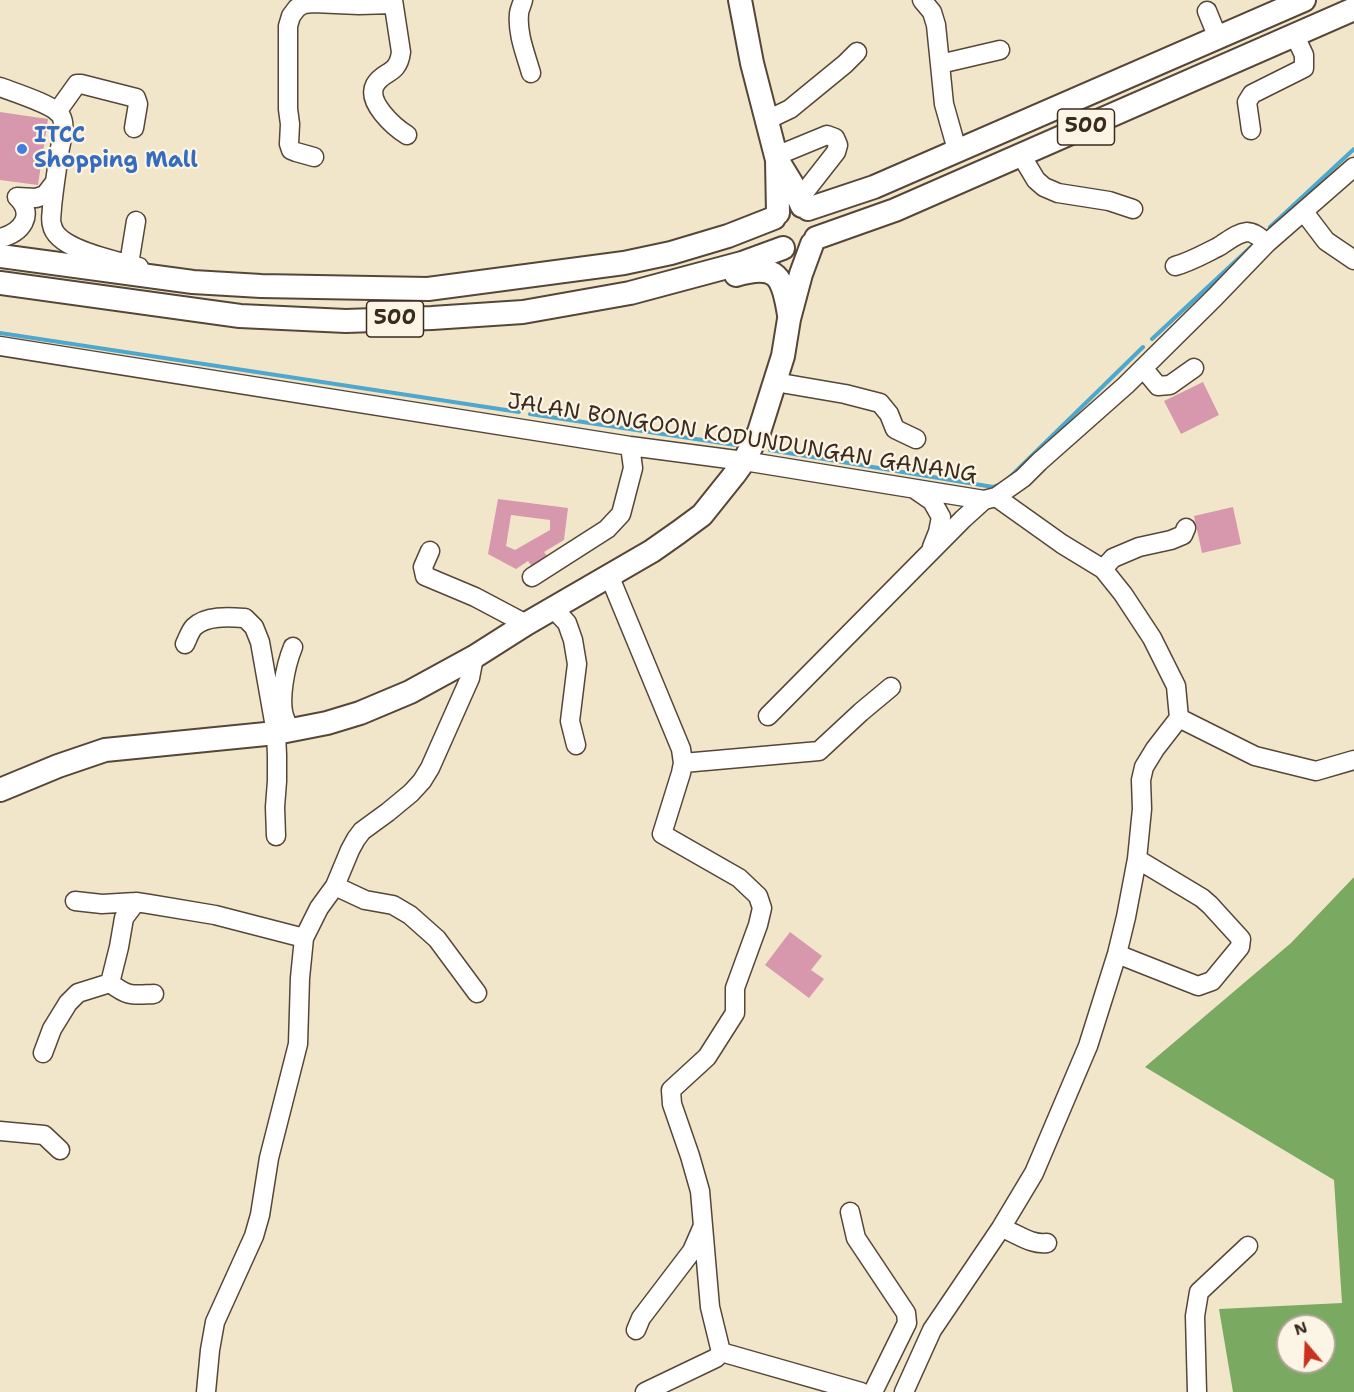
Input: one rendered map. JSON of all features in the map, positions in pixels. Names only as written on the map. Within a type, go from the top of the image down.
[{"type":"main road","points":[[740,0],[752,63],[776,158],[778,194],[772,232],[778,244],[783,248]]},
{"type":"main road","name":"500","points":[[0,256],[193,282],[261,286],[428,289],[624,263],[671,253],[728,236],[776,215],[789,205],[804,204],[874,187],[1304,0]]},
{"type":"main road","name":"500","points":[[0,283],[240,316],[346,321],[467,317],[523,312],[630,293],[742,263],[783,248],[800,251],[814,241],[895,210],[1354,9]]},
{"type":"main road","points":[[0,790],[105,750],[283,732],[327,723],[360,713],[410,692],[474,657],[652,551],[702,515],[744,461],[759,432],[783,356],[789,319],[801,274],[818,225],[817,219],[804,204],[776,158]]},
{"type":"main road","points":[[652,287],[672,289],[749,271],[768,272],[781,282],[785,291],[789,319]]},
{"type":"street","points":[[523,0],[519,12],[521,40],[531,73]]},
{"type":"street","points":[[922,0],[932,12],[936,25],[944,104],[957,150]]},
{"type":"street","points":[[314,157],[291,150],[288,109],[288,26],[297,8],[313,3],[359,5],[393,2],[401,52],[400,59],[398,65],[375,84],[373,93],[375,103],[380,110],[397,129],[407,135]]},
{"type":"street","points":[[1207,11],[1218,38]]},
{"type":"street","points":[[1251,130],[1247,102],[1252,94],[1304,68],[1304,55],[1295,36]]},
{"type":"street","points":[[940,64],[1000,50]]},
{"type":"street","points":[[767,120],[790,109],[857,52]]},
{"type":"street","points":[[57,112],[77,84],[81,84],[136,98],[138,104],[134,128]]},
{"type":"street","points":[[0,87],[54,109],[62,117],[64,128],[54,182],[51,225],[60,240],[76,249],[193,282]]},
{"type":"street","points":[[776,158],[827,135],[835,138],[838,145],[837,152],[804,204]]},
{"type":"street","points":[[1021,155],[1036,180],[1044,187],[1058,193],[1109,201],[1133,209]]},
{"type":"street","name":"JALAN BONGOON KODUNDUNGAN GANANG","points":[[0,346],[630,446],[990,499],[1023,478],[1126,385],[1267,243],[1354,167]]},
{"type":"street","points":[[0,238],[11,235],[21,228],[26,218],[23,202],[17,197],[36,198],[45,195],[54,182]]},
{"type":"street","points":[[1304,212],[1326,241],[1354,260]]},
{"type":"street","points":[[129,264],[136,221]]},
{"type":"street","points":[[1175,267],[1187,263],[1236,235],[1247,232],[1254,233],[1267,243]]},
{"type":"street","points":[[1143,368],[1158,386],[1170,385],[1194,369]]},
{"type":"street","points":[[775,382],[845,394],[880,403],[890,414],[895,429],[916,439]]},
{"type":"street","points":[[532,576],[607,529],[621,514],[633,468],[630,446]]},
{"type":"street","points":[[915,489],[932,501],[941,517],[931,551]]},
{"type":"street","points":[[768,716],[963,519],[990,499],[1103,569],[1123,594],[1152,638],[1176,686],[1179,718],[1155,748],[1144,768],[1141,780],[1142,809],[1137,859],[1117,954],[1088,1046],[1034,1173],[1001,1228],[932,1330],[904,1392]]},
{"type":"street","points":[[1103,569],[1113,558],[1139,547],[1171,540],[1183,535],[1186,528]]},
{"type":"street","points":[[430,551],[423,567],[425,576],[475,597],[526,624]]},
{"type":"street","points":[[609,575],[681,749],[683,763],[662,834],[739,878],[758,896],[762,908],[735,988],[735,1013],[707,1057],[671,1090],[672,1104],[697,1177],[710,1307],[721,1352]]},
{"type":"street","points":[[554,608],[567,623],[573,640],[577,664],[570,721],[576,745]]},
{"type":"street","points":[[185,644],[193,628],[199,623],[224,616],[245,618],[254,627],[260,642],[283,732]]},
{"type":"street","points":[[276,836],[278,755],[283,732],[282,698],[287,661],[293,646]]},
{"type":"street","points":[[206,1392],[215,1322],[254,1236],[260,1215],[269,1158],[298,1044],[304,938],[319,908],[335,886],[350,850],[362,831],[411,793],[430,768],[470,678],[474,657]]},
{"type":"street","points":[[683,763],[819,752],[891,687]]},
{"type":"street","points":[[1179,718],[1255,756],[1316,771],[1354,760]]},
{"type":"street","points":[[1117,954],[1198,986],[1212,981],[1240,947],[1241,939],[1202,898],[1137,859]]},
{"type":"street","points":[[335,886],[365,900],[393,905],[410,915],[442,945],[477,993]]},
{"type":"street","points":[[75,901],[102,904],[136,902],[215,915],[304,938]]},
{"type":"street","points":[[110,983],[124,918],[136,902]]},
{"type":"street","points":[[110,983],[124,993],[154,994]]},
{"type":"street","points":[[43,1053],[52,1029],[68,1003],[78,993],[110,983]]},
{"type":"street","points":[[0,1131],[44,1135],[60,1150]]},
{"type":"street","points":[[850,1212],[856,1238],[906,1314],[907,1323],[873,1392]]},
{"type":"street","points":[[636,1330],[641,1318],[692,1251],[702,1227]]},
{"type":"street","points":[[1001,1228],[1039,1244],[1047,1243]]},
{"type":"street","points":[[1197,1392],[1195,1316],[1199,1292],[1248,1246]]},
{"type":"street","points":[[721,1352],[810,1385],[861,1392]]},
{"type":"street","points":[[645,1392],[716,1358],[721,1352]]},
{"type":"green space","points":[[1354,877],[1354,1392],[1233,1392],[1219,1309],[1342,1303],[1334,1180],[1145,1067],[1291,943]]},
{"type":"building","name":"ITCC Shopping Mall","points":[[0,112],[48,119],[38,185],[0,180]]},
{"type":"building","points":[[1203,382],[1219,415],[1181,434],[1164,401]]},
{"type":"building","points":[[498,499],[568,508],[564,540],[544,552],[549,558],[533,568],[528,561],[516,569],[488,554]],"holes":[[[511,515],[550,520],[550,530],[515,550],[506,546]]]},
{"type":"building","points":[[1233,507],[1241,544],[1202,553],[1194,516]]},
{"type":"building","points":[[790,932],[822,956],[811,970],[824,979],[809,998],[765,965]]},
{"type":"waterway","points":[[1270,227],[1354,149]]},
{"type":"waterway","points":[[1152,339],[1253,245]]},
{"type":"waterway","points":[[0,333],[519,412]]},
{"type":"waterway","points":[[1008,479],[1143,347]]},
{"type":"waterway","points":[[530,414],[742,446]]},
{"type":"waterway","points":[[770,450],[993,487],[999,485]]},
{"type":"place","name":"ITCC Shopping Mall","points":[[22,149]]}]
